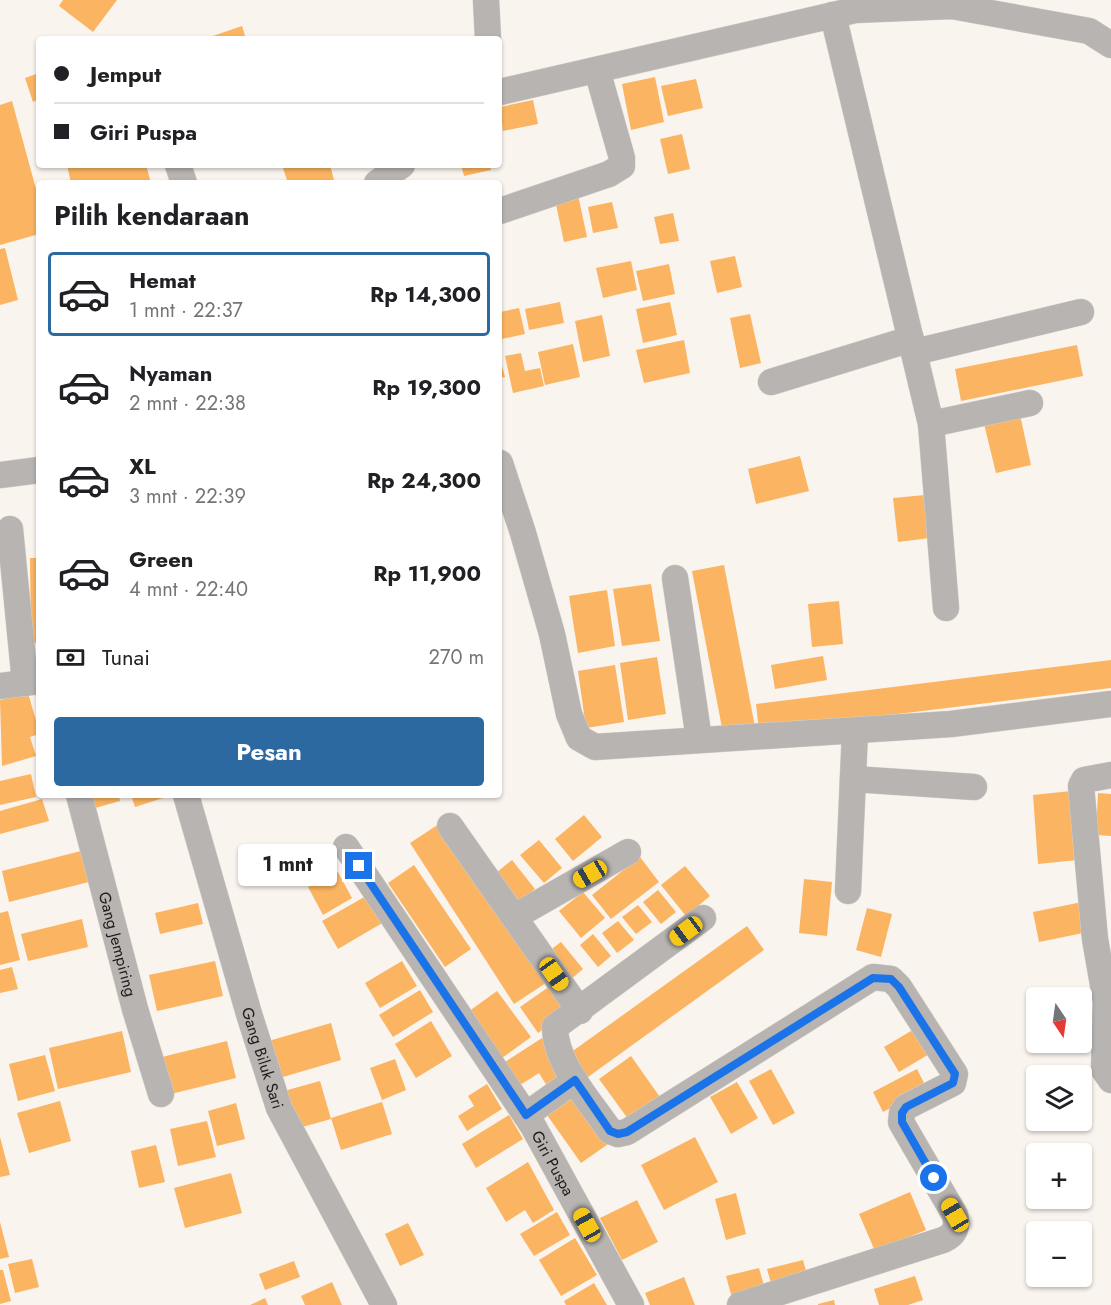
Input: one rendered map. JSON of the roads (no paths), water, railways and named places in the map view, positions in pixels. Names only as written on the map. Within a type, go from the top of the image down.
[{"type":"street","points":[[486,0],[488,36]]},
{"type":"street","points":[[502,92],[855,10],[952,6],[1089,31],[1111,45]]},
{"type":"street","points":[[833,15],[931,424],[946,608]]},
{"type":"street","points":[[502,210],[609,174],[622,166],[622,158],[597,70]]},
{"type":"street","points":[[771,382],[913,346],[1081,312]]},
{"type":"street","points":[[931,424],[1030,404]]},
{"type":"street","points":[[502,469],[523,532],[552,634],[569,714],[579,738],[595,747],[951,724],[1111,704]]},
{"type":"street","points":[[0,475],[36,470]]},
{"type":"street","points":[[10,529],[21,684]]},
{"type":"street","points":[[675,578],[699,739]]},
{"type":"street","points":[[848,891],[855,731]]},
{"type":"street","points":[[1111,775],[1092,777],[1084,780],[1081,786],[1103,939],[1106,1002],[1104,1070],[1111,1080]]},
{"type":"street","points":[[853,779],[974,787]]},
{"type":"street","name":"Gang Jempiring","points":[[80,798],[135,1009],[161,1094]]},
{"type":"street","name":"Gang Biluk Sari","points":[[187,798],[249,1014],[279,1108],[384,1305]]},
{"type":"street","points":[[450,826],[580,1011]]},
{"type":"street","name":"Giri Puspa","points":[[346,847],[526,1115],[631,1305]]},
{"type":"street","points":[[514,917],[628,852]]},
{"type":"street","points":[[703,918],[580,1011],[555,1027],[556,1044],[575,1080],[610,1131],[618,1134],[627,1132],[873,978],[891,979],[899,987],[955,1074],[953,1083],[906,1107],[902,1113],[902,1122],[955,1215],[955,1230],[950,1237],[740,1305]]},
{"type":"street","points":[[526,1115],[575,1080]]}]
